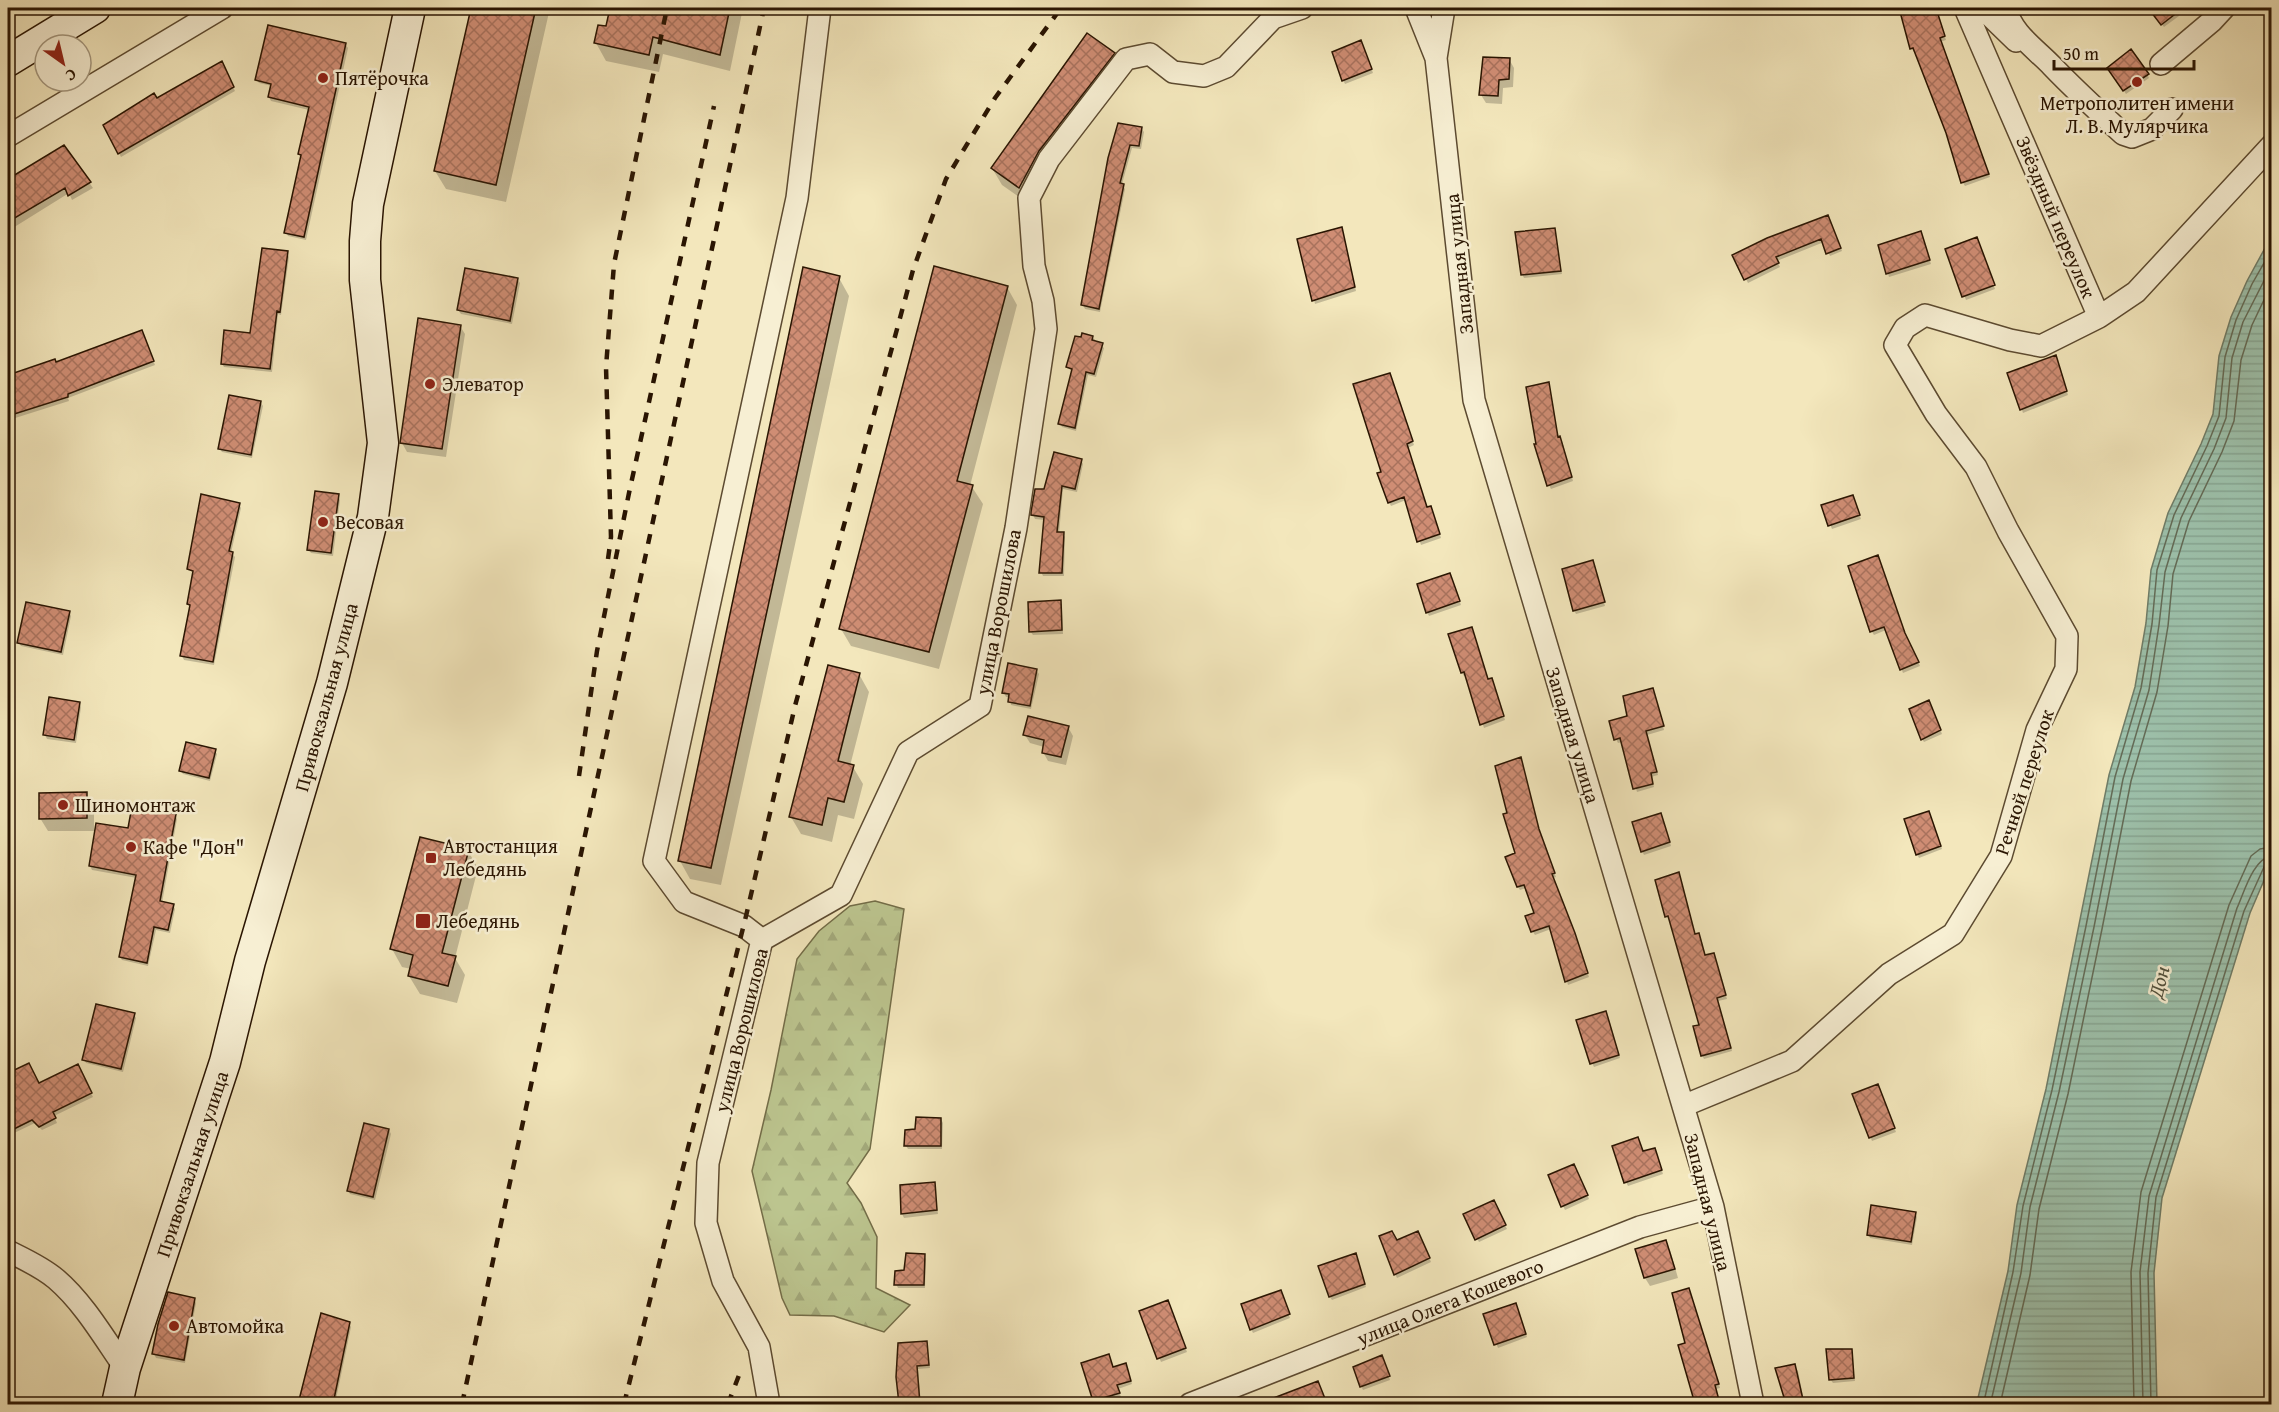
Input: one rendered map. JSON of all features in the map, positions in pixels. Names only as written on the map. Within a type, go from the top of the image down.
[{"type":"main road","points":[[8,61],[95,8]]},
{"type":"main road","name":"Привокзальная улица","points":[[117,1404],[125,1368],[225,1062],[250,961],[332,683],[373,517],[383,443],[366,292],[365,241],[368,204],[410,8]]},
{"type":"street","points":[[8,136],[222,8]]},
{"type":"street","points":[[762,940],[744,926],[684,902],[654,861],[797,198],[820,8]]},
{"type":"street","name":"улица Ворошилова","points":[[769,1404],[759,1347],[723,1281],[706,1223],[708,1163],[762,940],[841,895],[908,752],[980,705],[1016,528],[1046,329],[1043,301],[1034,266],[1029,198],[1049,159],[1126,59],[1150,54],[1173,72],[1204,76],[1226,67],[1273,18],[1302,8]]},
{"type":"street","points":[[1416,8],[1436,58]]},
{"type":"street","points":[[1436,58],[1444,8]]},
{"type":"street","name":"Звёздный переулок","points":[[1895,345],[1905,328],[1925,315],[2010,340],[2041,346],[2099,317],[1965,8]]},
{"type":"street","points":[[1982,8],[2014,41],[2030,46]]},
{"type":"street","points":[[2006,8],[2030,46],[2124,134],[2132,137],[2152,129],[2172,109]]},
{"type":"street","points":[[2161,64],[2224,8]]},
{"type":"street","name":"Западная улица","points":[[1436,58],[1474,400],[1713,1207],[1753,1404]]},
{"type":"street","points":[[2099,317],[2136,292],[2271,145]]},
{"type":"street","name":"Речной переулок","points":[[1683,1106],[1792,1061],[1890,974],[1953,934],[2001,856],[2037,730],[2066,669],[2067,636],[2008,531],[1976,467],[1936,414],[1895,345]]},
{"type":"street","name":"улица Олега Кошевого","points":[[1190,1404],[1640,1227],[1713,1207]]},
{"type":"street","points":[[8,1251],[56,1278],[76,1300],[125,1368]]},
{"type":"green space","points":[[875,901],[904,909],[870,1149],[847,1183],[861,1203],[877,1237],[876,1288],[910,1305],[884,1332],[834,1316],[790,1315],[782,1298],[752,1171],[797,959],[819,931],[850,906]]},
{"type":"water","name":"Дон","points":[[2271,237],[2271,864],[2250,913],[2162,1198],[2154,1273],[2157,1404],[1980,1404],[1978,1398],[2008,1271],[2017,1205],[2046,1089],[2109,775],[2135,687],[2146,623],[2151,570],[2168,513],[2213,414],[2219,356],[2231,317]]},
{"type":"building","points":[[471,8],[536,8],[496,185],[434,171]]},
{"type":"building","points":[[610,8],[730,8],[720,55],[653,37],[649,55],[594,43],[598,25],[606,26]]},
{"type":"building","points":[[1899,8],[1936,8],[1945,36],[1940,38],[1989,174],[1961,183],[1946,133],[1913,48],[1910,49]]},
{"type":"building","points":[[2148,8],[2183,8],[2161,25]]},
{"type":"building","points":[[268,25],[346,43],[304,237],[284,233],[309,107],[268,97],[271,84],[255,80]]},
{"type":"building","points":[[1087,33],[1115,53],[1039,151],[1019,188],[991,168]]},
{"type":"building","points":[[1361,40],[1372,69],[1342,81],[1332,52]]},
{"type":"building","points":[[2131,49],[2149,74],[2123,91],[2107,68]]},
{"type":"building","points":[[1483,57],[1510,58],[1509,79],[1499,80],[1498,96],[1479,95]]},
{"type":"building","points":[[222,61],[234,87],[118,154],[103,125],[154,93],[157,98]]},
{"type":"building","points":[[1118,123],[1142,127],[1139,146],[1130,145],[1120,183],[1124,184],[1099,309],[1081,305],[1108,158]]},
{"type":"building","points":[[64,145],[91,182],[68,196],[65,188],[8,222],[8,179]]},
{"type":"building","points":[[1828,215],[1841,248],[1826,254],[1821,239],[1776,257],[1779,263],[1744,280],[1732,255],[1767,238]]},
{"type":"building","points":[[1342,227],[1355,287],[1312,301],[1297,239]]},
{"type":"building","points":[[1555,228],[1561,271],[1521,275],[1515,232]]},
{"type":"building","points":[[1921,231],[1930,260],[1886,274],[1878,245]]},
{"type":"building","points":[[1977,237],[1995,285],[1962,297],[1945,249]]},
{"type":"building","points":[[262,248],[288,251],[280,312],[277,311],[270,369],[221,364],[224,330],[250,333]]},
{"type":"building","points":[[934,266],[1008,286],[957,481],[973,485],[929,652],[839,629]]},
{"type":"building","points":[[803,267],[840,276],[711,868],[678,861]]},
{"type":"building","points":[[465,268],[518,278],[510,321],[457,310]]},
{"type":"building","name":"Элеватор","points":[[418,318],[461,325],[442,449],[400,443]]},
{"type":"building","points":[[142,330],[154,361],[68,394],[68,397],[8,416],[8,375],[55,359],[56,362]]},
{"type":"building","points":[[1082,333],[1093,336],[1092,340],[1103,343],[1094,374],[1086,372],[1075,428],[1058,424],[1072,369],[1066,367],[1075,336],[1081,337]]},
{"type":"building","points":[[2056,355],[2067,391],[2020,410],[2007,373]]},
{"type":"building","points":[[1390,373],[1413,441],[1407,444],[1427,507],[1431,506],[1440,534],[1417,542],[1404,497],[1388,503],[1377,473],[1381,472],[1353,384]]},
{"type":"building","points":[[1549,382],[1558,437],[1560,436],[1572,477],[1547,486],[1534,444],[1536,444],[1526,387]]},
{"type":"building","points":[[229,395],[261,401],[251,455],[218,449]]},
{"type":"building","points":[[1054,452],[1082,459],[1075,489],[1062,486],[1057,532],[1064,532],[1062,573],[1039,573],[1044,517],[1031,515],[1031,512],[1035,489],[1044,489]]},
{"type":"building","name":"Весовая","points":[[315,491],[339,494],[331,553],[307,550]]},
{"type":"building","points":[[201,494],[240,503],[229,551],[233,552],[213,662],[180,656],[190,605],[187,604],[193,571],[187,569]]},
{"type":"building","points":[[1853,495],[1860,515],[1828,526],[1821,505]]},
{"type":"building","points":[[1878,555],[1905,633],[1919,662],[1900,670],[1884,627],[1870,632],[1848,566]]},
{"type":"building","points":[[1593,560],[1605,602],[1573,611],[1562,569]]},
{"type":"building","points":[[1450,573],[1460,601],[1426,613],[1417,584]]},
{"type":"building","points":[[1061,600],[1062,630],[1029,632],[1028,602]]},
{"type":"building","points":[[26,602],[70,611],[61,652],[17,643]]},
{"type":"building","points":[[1472,627],[1488,679],[1492,678],[1504,716],[1480,725],[1464,672],[1461,673],[1448,634]]},
{"type":"building","points":[[1008,663],[1037,669],[1030,706],[1008,702],[1009,694],[1002,693]]},
{"type":"building","points":[[828,665],[860,673],[838,761],[854,765],[844,802],[828,798],[822,825],[789,817]]},
{"type":"building","points":[[1653,688],[1664,726],[1646,731],[1657,772],[1651,773],[1653,784],[1633,789],[1620,738],[1614,740],[1609,721],[1627,716],[1623,696]]},
{"type":"building","points":[[49,697],[80,702],[74,740],[43,735]]},
{"type":"building","points":[[1929,700],[1941,730],[1921,740],[1909,709]]},
{"type":"building","points":[[1028,716],[1069,726],[1061,757],[1042,753],[1044,740],[1023,735]]},
{"type":"building","points":[[186,742],[216,749],[209,778],[179,771]]},
{"type":"building","points":[[1521,757],[1539,829],[1555,873],[1552,874],[1588,973],[1565,982],[1549,926],[1531,932],[1525,916],[1534,913],[1524,885],[1517,887],[1505,857],[1515,853],[1503,814],[1507,813],[1495,766]]},
{"type":"building","name":"Шиномонтаж","points":[[87,792],[87,818],[39,819],[39,793]]},
{"type":"building","name":"Кафе \"Дон\"","points":[[132,806],[176,814],[160,901],[174,904],[168,930],[154,927],[147,963],[119,957],[136,875],[89,866],[96,823],[128,828]]},
{"type":"building","points":[[1929,811],[1941,846],[1916,855],[1904,819]]},
{"type":"building","points":[[1661,813],[1670,842],[1641,852],[1632,822]]},
{"type":"building","points":[[420,837],[469,849],[442,953],[456,956],[448,986],[408,976],[413,955],[390,949]]},
{"type":"building","points":[[1679,872],[1695,934],[1699,933],[1705,955],[1714,953],[1726,995],[1717,998],[1731,1048],[1701,1056],[1693,1026],[1699,1025],[1668,916],[1665,917],[1655,880]]},
{"type":"building","points":[[96,1004],[135,1013],[121,1069],[82,1060]]},
{"type":"building","points":[[1606,1011],[1619,1055],[1590,1064],[1576,1020]]},
{"type":"building","points":[[29,1063],[39,1083],[78,1064],[92,1093],[53,1112],[56,1118],[39,1127],[32,1120],[8,1132],[8,1073]]},
{"type":"building","points":[[1878,1084],[1895,1128],[1869,1138],[1852,1094]]},
{"type":"building","points":[[916,1117],[941,1118],[941,1146],[904,1146],[905,1130],[915,1129]]},
{"type":"building","points":[[364,1123],[389,1129],[373,1197],[347,1191]]},
{"type":"building","points":[[1638,1137],[1643,1151],[1655,1148],[1662,1170],[1624,1183],[1612,1146]]},
{"type":"building","points":[[1574,1164],[1588,1195],[1561,1207],[1548,1175]]},
{"type":"building","points":[[935,1182],[937,1210],[901,1214],[900,1185]]},
{"type":"building","points":[[1494,1200],[1506,1225],[1475,1240],[1463,1214]]},
{"type":"building","points":[[1871,1205],[1916,1212],[1911,1242],[1867,1235]]},
{"type":"building","points":[[1392,1231],[1397,1240],[1418,1231],[1430,1258],[1394,1275],[1379,1236]]},
{"type":"building","points":[[1666,1240],[1675,1269],[1644,1278],[1635,1249]]},
{"type":"building","points":[[906,1253],[925,1254],[924,1285],[894,1285],[895,1271],[904,1270]]},
{"type":"building","points":[[1356,1253],[1365,1284],[1329,1297],[1318,1266]]},
{"type":"building","points":[[1689,1288],[1719,1384],[1715,1385],[1720,1404],[1695,1404],[1678,1345],[1685,1343],[1672,1293]]},
{"type":"building","points":[[1281,1290],[1290,1314],[1250,1330],[1241,1304]]},
{"type":"building","name":"Автомойка","points":[[168,1292],[195,1298],[184,1360],[152,1354]]},
{"type":"building","points":[[1168,1300],[1186,1348],[1157,1359],[1139,1311]]},
{"type":"building","points":[[1516,1303],[1526,1334],[1494,1345],[1483,1314]]},
{"type":"building","points":[[321,1313],[350,1322],[333,1404],[298,1404]]},
{"type":"building","points":[[927,1341],[929,1365],[917,1366],[920,1404],[899,1404],[896,1377],[898,1343]]},
{"type":"building","points":[[1826,1349],[1852,1349],[1854,1378],[1829,1380]]},
{"type":"building","points":[[1109,1354],[1113,1367],[1126,1363],[1131,1381],[1117,1385],[1120,1393],[1093,1401],[1081,1363]]},
{"type":"building","points":[[1382,1355],[1390,1376],[1360,1387],[1353,1367]]},
{"type":"building","points":[[1795,1364],[1804,1404],[1786,1404],[1775,1368]]},
{"type":"building","points":[[1318,1381],[1326,1401],[1317,1404],[1264,1404],[1263,1402]]},
{"type":"railway","points":[[608,559],[611,537],[606,367],[614,264],[667,8]]},
{"type":"railway","points":[[462,1404],[764,8]]},
{"type":"railway","points":[[624,1404],[746,916],[795,706],[913,270],[946,179],[995,98],[1061,8]]},
{"type":"railway","points":[[579,776],[597,651],[629,493],[714,106]]},
{"type":"railway","points":[[728,1404],[741,1370]]},
{"type":"place","name":"Пятёрочка","points":[[323,78]]},
{"type":"place","name":"Метрополитен имени Л. В. Мулярчика","points":[[2137,82]]},
{"type":"place","name":"Элеватор","points":[[430,384]]},
{"type":"place","name":"Весовая","points":[[323,522]]},
{"type":"place","name":"Шиномонтаж","points":[[63,805]]},
{"type":"place","name":"Кафе \"Дон\"","points":[[131,847]]},
{"type":"place","name":"Автостанция Лебедянь","points":[[431,858]]},
{"type":"place","name":"Лебедянь","points":[[423,921]]},
{"type":"place","name":"Автомойка","points":[[174,1326]]}]
